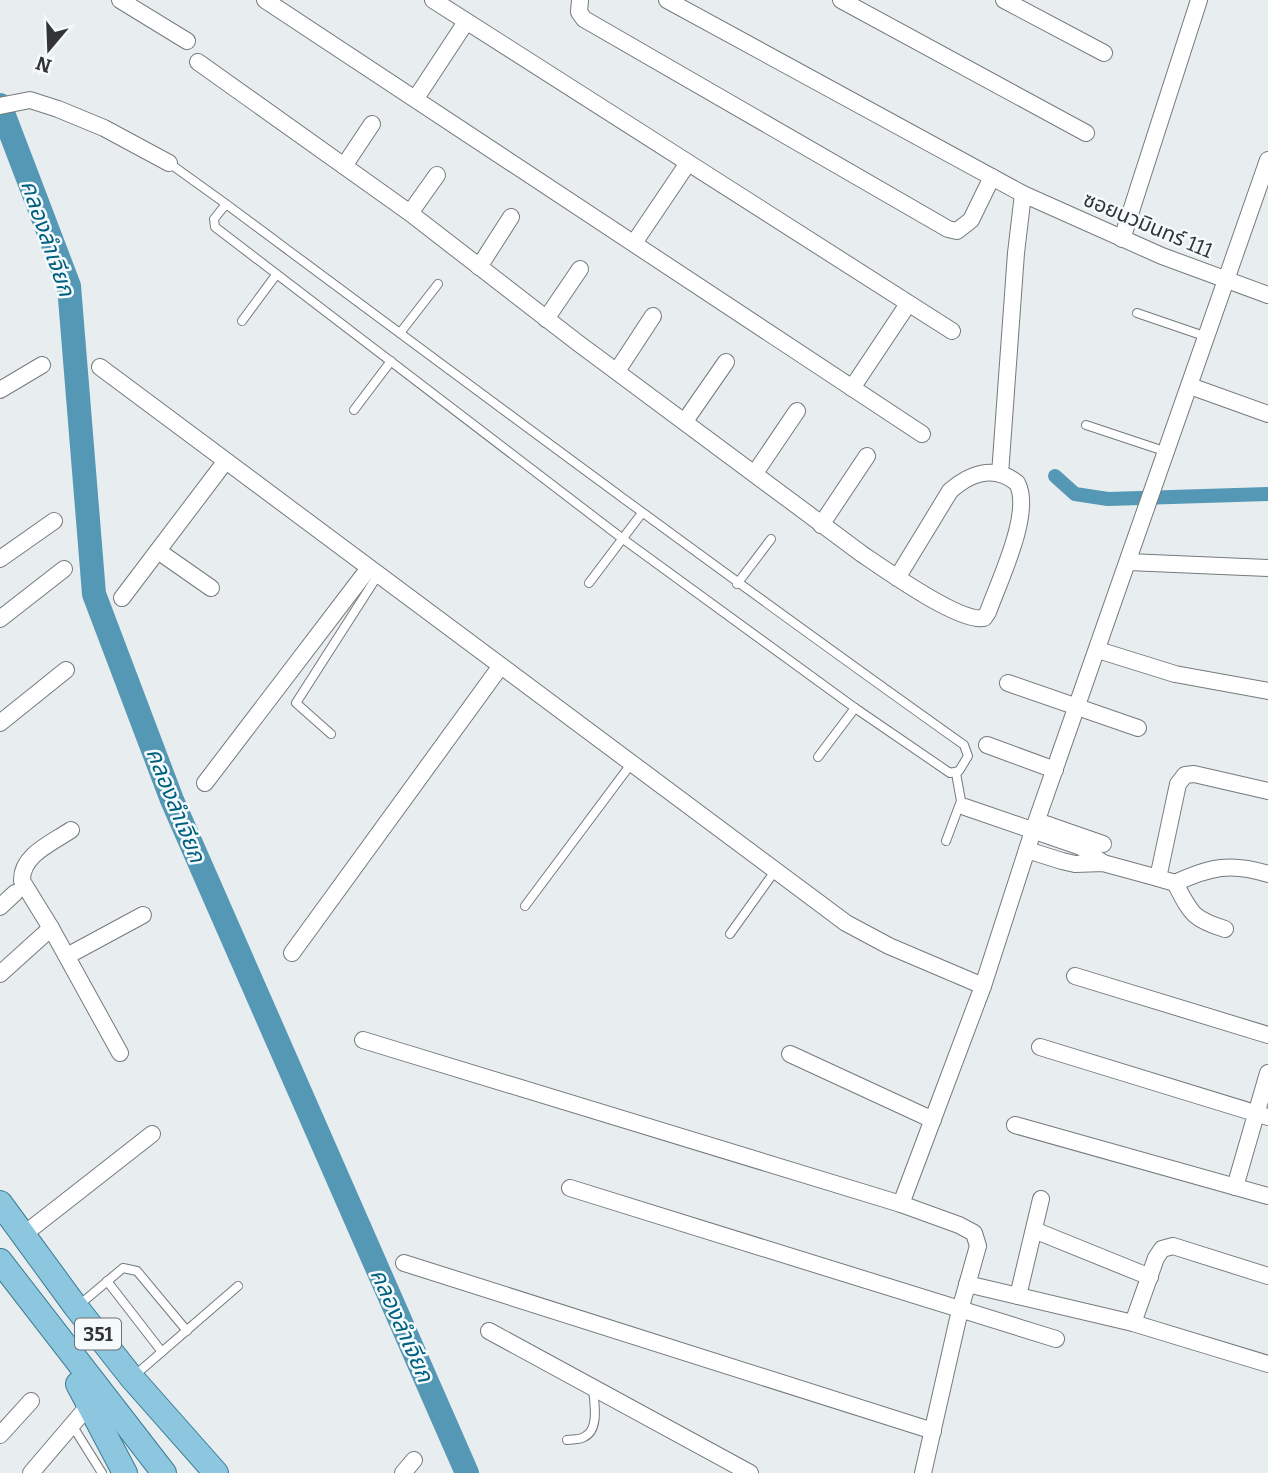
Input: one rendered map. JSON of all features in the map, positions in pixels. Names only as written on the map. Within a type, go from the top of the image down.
[{"type":"main road","name":"351","points":[[0,1203],[132,1378],[210,1468]]},
{"type":"main road","name":"351","points":[[0,1261],[164,1473]]},
{"type":"main road","points":[[43,1319],[125,1473]]},
{"type":"street","points":[[120,0],[141,5],[187,41]]},
{"type":"street","points":[[265,0],[922,434]]},
{"type":"street","points":[[433,0],[952,331]]},
{"type":"street","points":[[580,0],[579,12],[584,19],[948,229],[957,231],[971,220],[992,177]]},
{"type":"street","name":"ซอยนวมินทร์ 111","points":[[667,0],[1023,194],[1122,239],[1226,280],[1035,826],[983,986],[901,1204]]},
{"type":"street","points":[[841,0],[1086,133]]},
{"type":"street","points":[[1004,0],[1104,53]]},
{"type":"street","points":[[1122,239],[1199,0]]},
{"type":"street","points":[[416,98],[466,22]]},
{"type":"street","points":[[198,62],[410,213],[546,319],[821,525],[897,578],[962,615],[984,618],[988,612],[1022,508],[1022,496],[1017,483],[1000,474],[971,475],[950,491],[897,578]]},
{"type":"street","points":[[0,106],[30,100],[104,128],[169,163]]},
{"type":"street","points":[[344,166],[372,124]]},
{"type":"street","points":[[1268,162],[1226,280],[1268,295]]},
{"type":"street","points":[[634,243],[688,163]]},
{"type":"street","points":[[410,213],[437,175]]},
{"type":"street","points":[[1000,474],[1016,253],[1023,194]]},
{"type":"street","points":[[479,267],[511,217]]},
{"type":"street","points":[[546,319],[580,269]]},
{"type":"street","points":[[852,388],[908,304]]},
{"type":"street","points":[[617,371],[653,316]]},
{"type":"street","points":[[685,421],[726,362]]},
{"type":"street","points":[[0,390],[42,365]]},
{"type":"street","points":[[100,367],[846,923],[889,946],[983,986]]},
{"type":"street","points":[[1190,386],[1268,414]]},
{"type":"street","points":[[755,473],[797,411]]},
{"type":"street","points":[[821,525],[867,456]]},
{"type":"street","points":[[122,598],[225,462]]},
{"type":"street","points":[[0,559],[54,521]]},
{"type":"street","points":[[158,551],[211,588]]},
{"type":"street","points":[[1128,562],[1268,568]]},
{"type":"street","points":[[0,619],[64,569]]},
{"type":"street","points":[[205,783],[373,572]]},
{"type":"street","points":[[1098,650],[1175,674],[1267,688]]},
{"type":"street","points":[[292,953],[500,667]]},
{"type":"street","points":[[0,723],[66,670]]},
{"type":"street","points":[[1008,683],[1138,728]]},
{"type":"street","points":[[987,746],[1055,770]]},
{"type":"street","points":[[1158,878],[1178,784],[1185,775],[1194,774],[1268,791]]},
{"type":"street","points":[[965,807],[1102,844]]},
{"type":"street","points":[[1035,826],[1081,847],[1103,863]]},
{"type":"street","points":[[71,830],[26,860],[21,872],[22,881],[120,1053]]},
{"type":"street","points":[[1027,850],[1075,864],[1103,863],[1175,883],[1203,871],[1227,866],[1249,868],[1268,874]]},
{"type":"street","points":[[1175,883],[1191,913],[1203,922],[1225,929]]},
{"type":"street","points":[[0,907],[16,893]]},
{"type":"street","points":[[67,956],[143,915]]},
{"type":"street","points":[[0,974],[51,928]]},
{"type":"street","points":[[1075,976],[1268,1035]]},
{"type":"street","points":[[363,1040],[901,1204],[974,1233],[978,1246],[960,1310],[923,1473]]},
{"type":"street","points":[[1040,1047],[1261,1116]]},
{"type":"street","points":[[790,1054],[933,1120]]},
{"type":"street","points":[[1235,1187],[1261,1116],[1268,1073]]},
{"type":"street","points":[[1015,1125],[1268,1196]]},
{"type":"street","points":[[23,1235],[152,1134]]},
{"type":"street","points":[[570,1188],[1056,1339]]},
{"type":"street","points":[[1018,1296],[1041,1199]]},
{"type":"street","points":[[1034,1230],[1150,1277]]},
{"type":"street","points":[[1133,1324],[1162,1249],[1173,1246],[1268,1276]]},
{"type":"street","points":[[404,1263],[933,1431]]},
{"type":"street","points":[[967,1284],[1133,1324],[1268,1364]]},
{"type":"street","points":[[489,1331],[750,1473]]},
{"type":"street","points":[[0,1435],[32,1401]]},
{"type":"street","points":[[31,1473],[89,1405]]},
{"type":"lane","points":[[169,163],[737,584],[964,745],[968,756],[956,773],[961,801],[946,841]]},
{"type":"lane","points":[[226,204],[214,219],[215,227],[276,275],[623,539],[855,708],[946,771],[956,773]]},
{"type":"lane","points":[[242,321],[276,275]]},
{"type":"lane","points":[[400,333],[438,284]]},
{"type":"lane","points":[[1137,313],[1207,337]]},
{"type":"lane","points":[[354,410],[391,361]]},
{"type":"lane","points":[[1086,425],[1167,452]]},
{"type":"lane","points":[[589,583],[642,513]]},
{"type":"lane","points":[[737,584],[771,539]]},
{"type":"lane","points":[[331,734],[296,703],[373,572]]},
{"type":"lane","points":[[818,757],[855,708]]},
{"type":"lane","points":[[525,906],[631,764]]},
{"type":"lane","points":[[730,934],[775,870]]},
{"type":"lane","points":[[76,1307],[122,1268],[137,1271],[187,1331]]},
{"type":"lane","points":[[107,1281],[162,1352]]},
{"type":"lane","points":[[132,1378],[238,1286]]},
{"type":"lane","points":[[567,1440],[584,1438],[591,1431],[595,1416],[593,1386]]},
{"type":"lane","points":[[72,1425],[102,1473]]},
{"type":"waterway","name":"คลองลำเจียก","points":[[0,105],[69,286],[94,594],[172,800],[467,1473]]},
{"type":"waterway","points":[[1055,476],[1075,494],[1108,499],[1268,494]]}]
